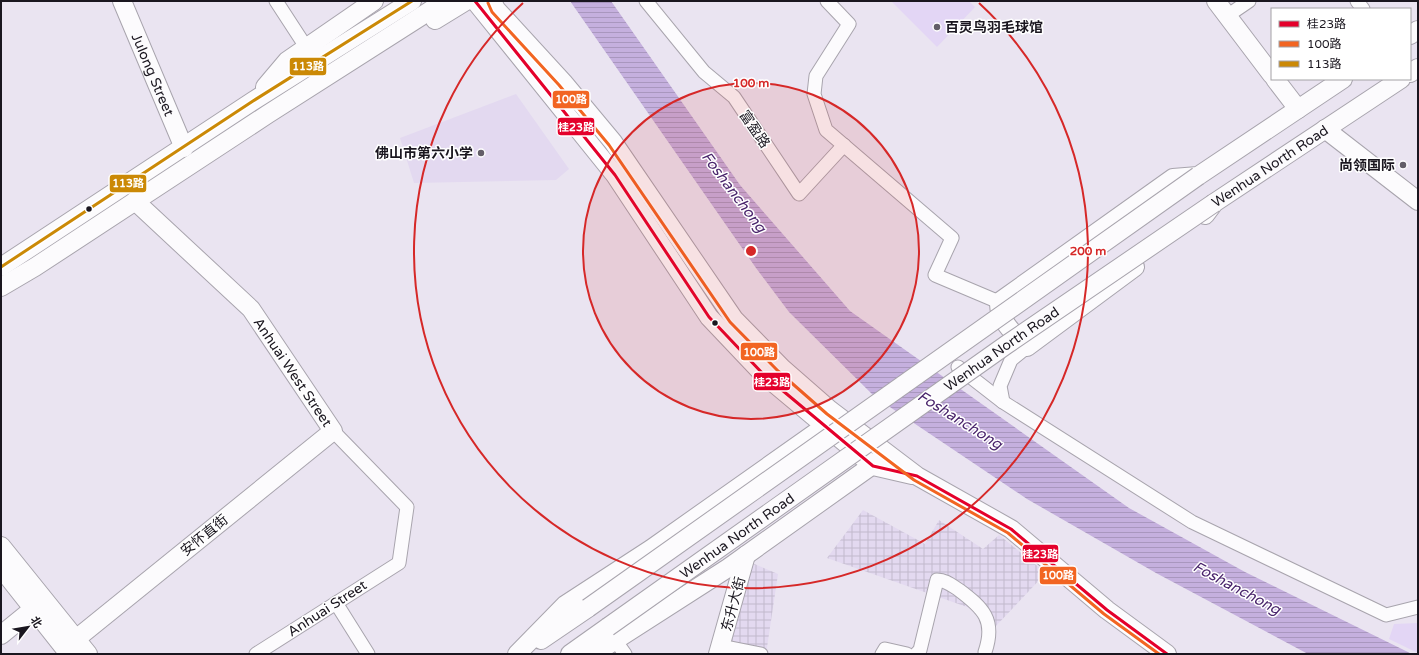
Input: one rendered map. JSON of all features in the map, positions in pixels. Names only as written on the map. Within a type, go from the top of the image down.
[{"type":"main road","points":[[253,101],[288,61],[374,1]]},
{"type":"main road","points":[[1,267],[184,148],[253,101],[412,1]]},
{"type":"main road","points":[[1,287],[35,267],[135,200],[445,1]]},
{"type":"main road","points":[[268,114],[310,101],[466,1]]},
{"type":"main road","points":[[475,1],[615,176],[709,317],[764,375],[832,421],[888,454],[917,476],[1011,529],[1107,610],[1165,653]]},
{"type":"main road","points":[[492,1],[496,9],[563,82],[613,142],[734,319],[782,368],[873,466],[917,476]]},
{"type":"main road","points":[[1216,1],[1271,74]]},
{"type":"main road","name":"Julong Street","points":[[124,2],[184,148]]},
{"type":"main road","points":[[1276,80],[1298,109]]},
{"type":"main road","points":[[521,654],[1198,176],[1342,80]]},
{"type":"main road","name":"Wenhua North Road","points":[[570,654],[616,641],[1006,346],[1214,203],[1399,80]]},
{"type":"main road","points":[[1325,128],[1418,201]]},
{"type":"main road","points":[[1198,176],[1173,178],[999,302],[999,311],[1010,328],[1027,347],[1096,295],[1200,222],[1214,203]]},
{"type":"main road","name":"Anhuai West Street","points":[[135,200],[251,309],[333,431]]},
{"type":"main road","points":[[517,654],[565,605],[651,549],[832,421]]},
{"type":"main road","name":"安怀直街","points":[[72,647],[333,431]]},
{"type":"main road","points":[[594,654],[746,555],[888,454]]},
{"type":"main road","points":[[1,546],[72,647]]},
{"type":"main road","name":"东升大街","points":[[720,650],[746,555]]},
{"type":"main road","points":[[1,568],[33,609],[72,647],[88,654]]},
{"type":"main road","points":[[1,635],[33,609]]},
{"type":"street","points":[[276,1],[306,47]]},
{"type":"street","name":"富盈路","points":[[646,1],[704,72],[734,97],[799,194],[844,145]]},
{"type":"street","points":[[827,1],[849,24],[816,76],[814,94],[826,130],[952,238],[935,275],[999,302]]},
{"type":"street","points":[[1227,16],[1249,1]]},
{"type":"street","points":[[1003,402],[1000,386],[1011,360],[1027,347]]},
{"type":"street","points":[[958,367],[1003,402],[1192,522],[1386,615],[1418,607]]},
{"type":"street","name":"Anhuai West Street","points":[[333,431],[408,507],[399,563]]},
{"type":"street","name":"Anhuai Street","points":[[256,654],[399,563]]},
{"type":"street","points":[[916,654],[920,650],[937,580],[944,580],[978,604],[984,613],[989,627],[989,640],[985,652]]},
{"type":"street","points":[[336,603],[368,654]]},
{"type":"street","points":[[882,654],[885,649],[907,654]]},
{"type":"street","points":[[720,650],[761,654]]},
{"type":"shaded area","name":"百灵鸟羽毛球馆","points":[[891,1],[969,1],[975,7],[937,47]]},
{"type":"shaded area","name":"佛山市第六小学","points":[[516,94],[569,169],[556,180],[414,183],[400,138]]},
{"type":"shaded area","points":[[863,510],[925,544],[939,520],[983,549],[999,535],[1046,573],[995,627],[970,608],[827,558]]},
{"type":"shaded area","points":[[752,563],[778,574],[766,654],[726,654]]},
{"type":"shaded area","points":[[1418,623],[1418,653],[1389,639],[1394,624]]},
{"type":"water","name":"Foshanchong","points":[[570,1],[611,1],[740,185],[850,311],[1129,508],[1245,572],[1412,654],[1308,654],[1156,573],[1027,499],[875,397],[789,312],[756,268]]},
{"type":"transit line","name":"113路","points":[[1,267],[253,101],[412,1]]},
{"type":"transit line","name":"桂23路","points":[[475,1],[615,175],[709,317],[764,375],[873,466],[917,476],[1011,529],[1107,610],[1167,654]]},
{"type":"transit line","name":"100路","points":[[488,3],[492,12],[559,85],[609,145],[730,322],[778,371],[827,414],[914,480],[1008,533],[1104,614],[1159,654]]},
{"type":"place","name":"百灵鸟羽毛球馆","points":[[937,27]]},
{"type":"place","name":"佛山市第六小学","points":[[481,153]]},
{"type":"place","name":"尚领国际","points":[[1403,165]]}]
